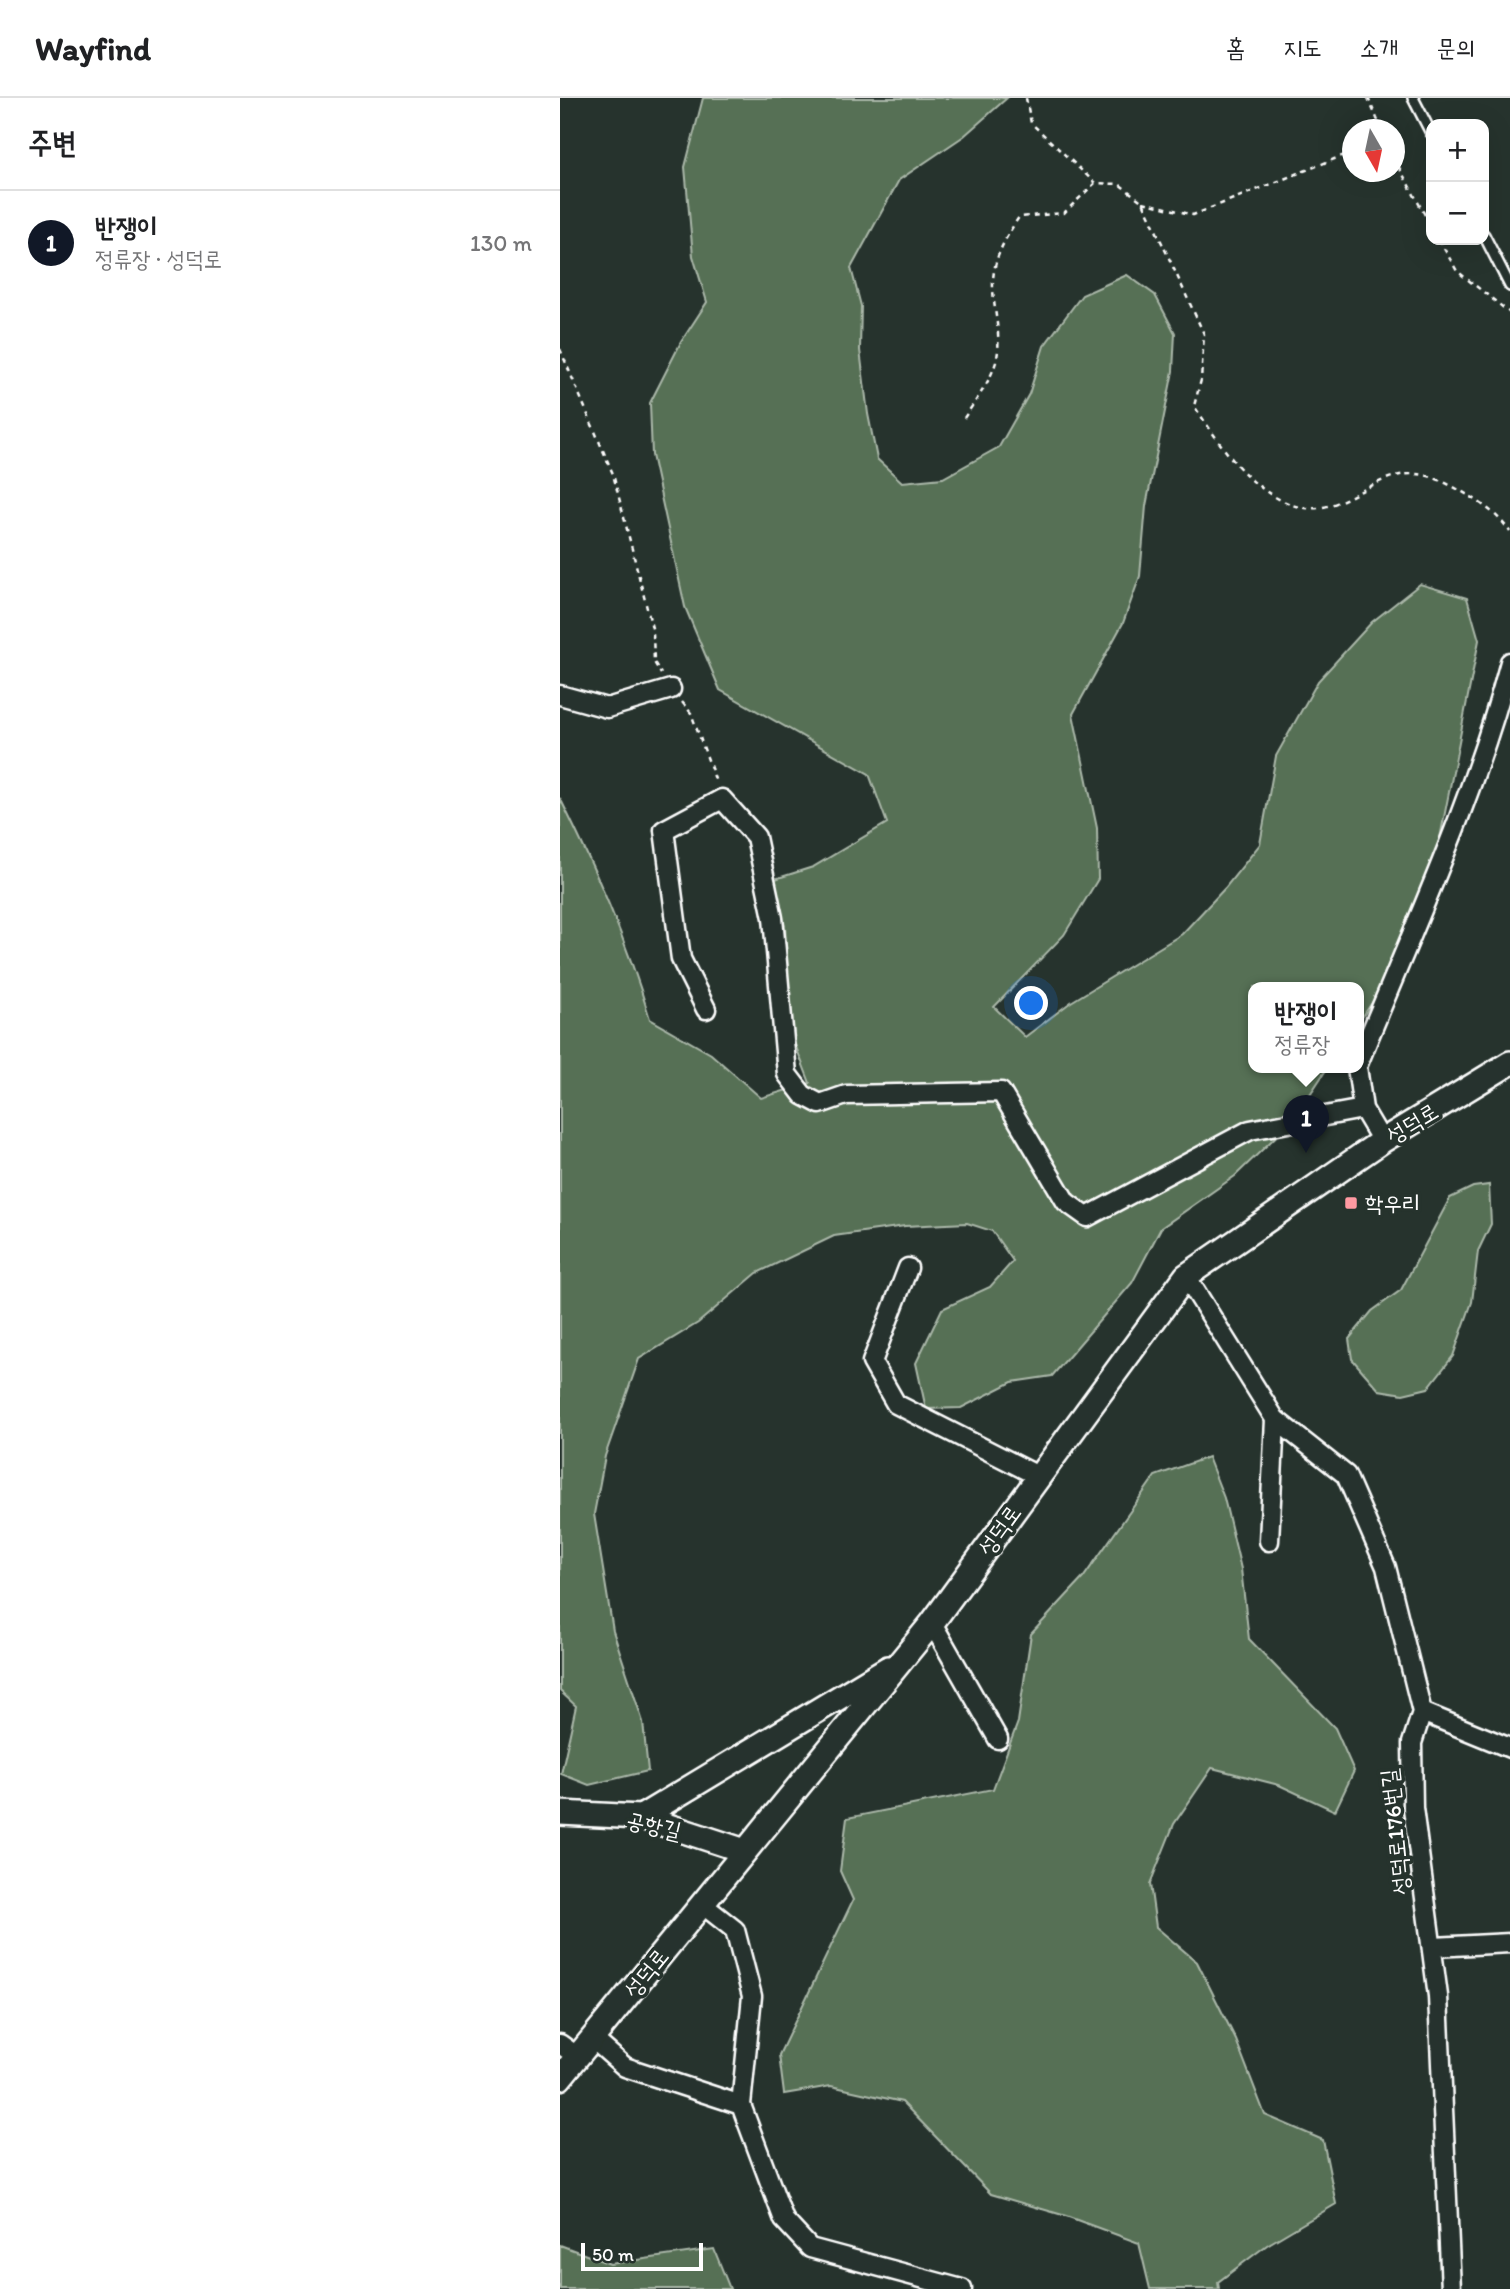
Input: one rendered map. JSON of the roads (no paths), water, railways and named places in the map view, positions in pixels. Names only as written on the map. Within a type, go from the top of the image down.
[{"type":"street","points":[[1364,1052],[1445,859],[1497,710],[1510,662]]},
{"type":"street","points":[[560,695],[607,708],[671,690]]},
{"type":"street","points":[[706,1009],[681,959],[664,830],[722,799],[756,838],[774,918],[787,1074],[803,1096],[820,1104],[846,1095],[1001,1092],[1066,1202],[1087,1217],[1250,1130],[1363,1109]]},
{"type":"street","name":"성덕로","points":[[560,2078],[569,2050],[592,2039],[932,1623],[1186,1276],[1382,1141],[1510,1063]]},
{"type":"street","points":[[1359,1073],[1363,1109],[1382,1141]]},
{"type":"street","points":[[908,1268],[872,1362],[896,1404],[1038,1476]]},
{"type":"street","points":[[1186,1276],[1275,1419],[1346,1475],[1386,1567],[1422,1712],[1510,1748]]},
{"type":"street","points":[[1269,1541],[1275,1419]]},
{"type":"street","points":[[932,1623],[998,1739]]},
{"type":"street","points":[[641,1817],[902,1659]]},
{"type":"street","name":"성덕로176번길","points":[[1422,1712],[1412,1743],[1413,1808],[1434,1947],[1451,2289]]},
{"type":"street","name":"공항길","points":[[560,1813],[641,1817],[745,1851]]},
{"type":"street","points":[[702,1904],[735,1930],[752,1996],[741,2105],[784,2220],[810,2248],[962,2289]]},
{"type":"street","points":[[1434,1947],[1510,1943]]},
{"type":"street","points":[[592,2039],[625,2067],[741,2105]]},
{"type":"lane","points":[[1413,98],[1426,123]]},
{"type":"lane","points":[[1489,245],[1510,286]]},
{"type":"place","name":"반쟁이","points":[[1306,1153]]},
{"type":"place","name":"학우리","points":[[1351,1203]]}]
